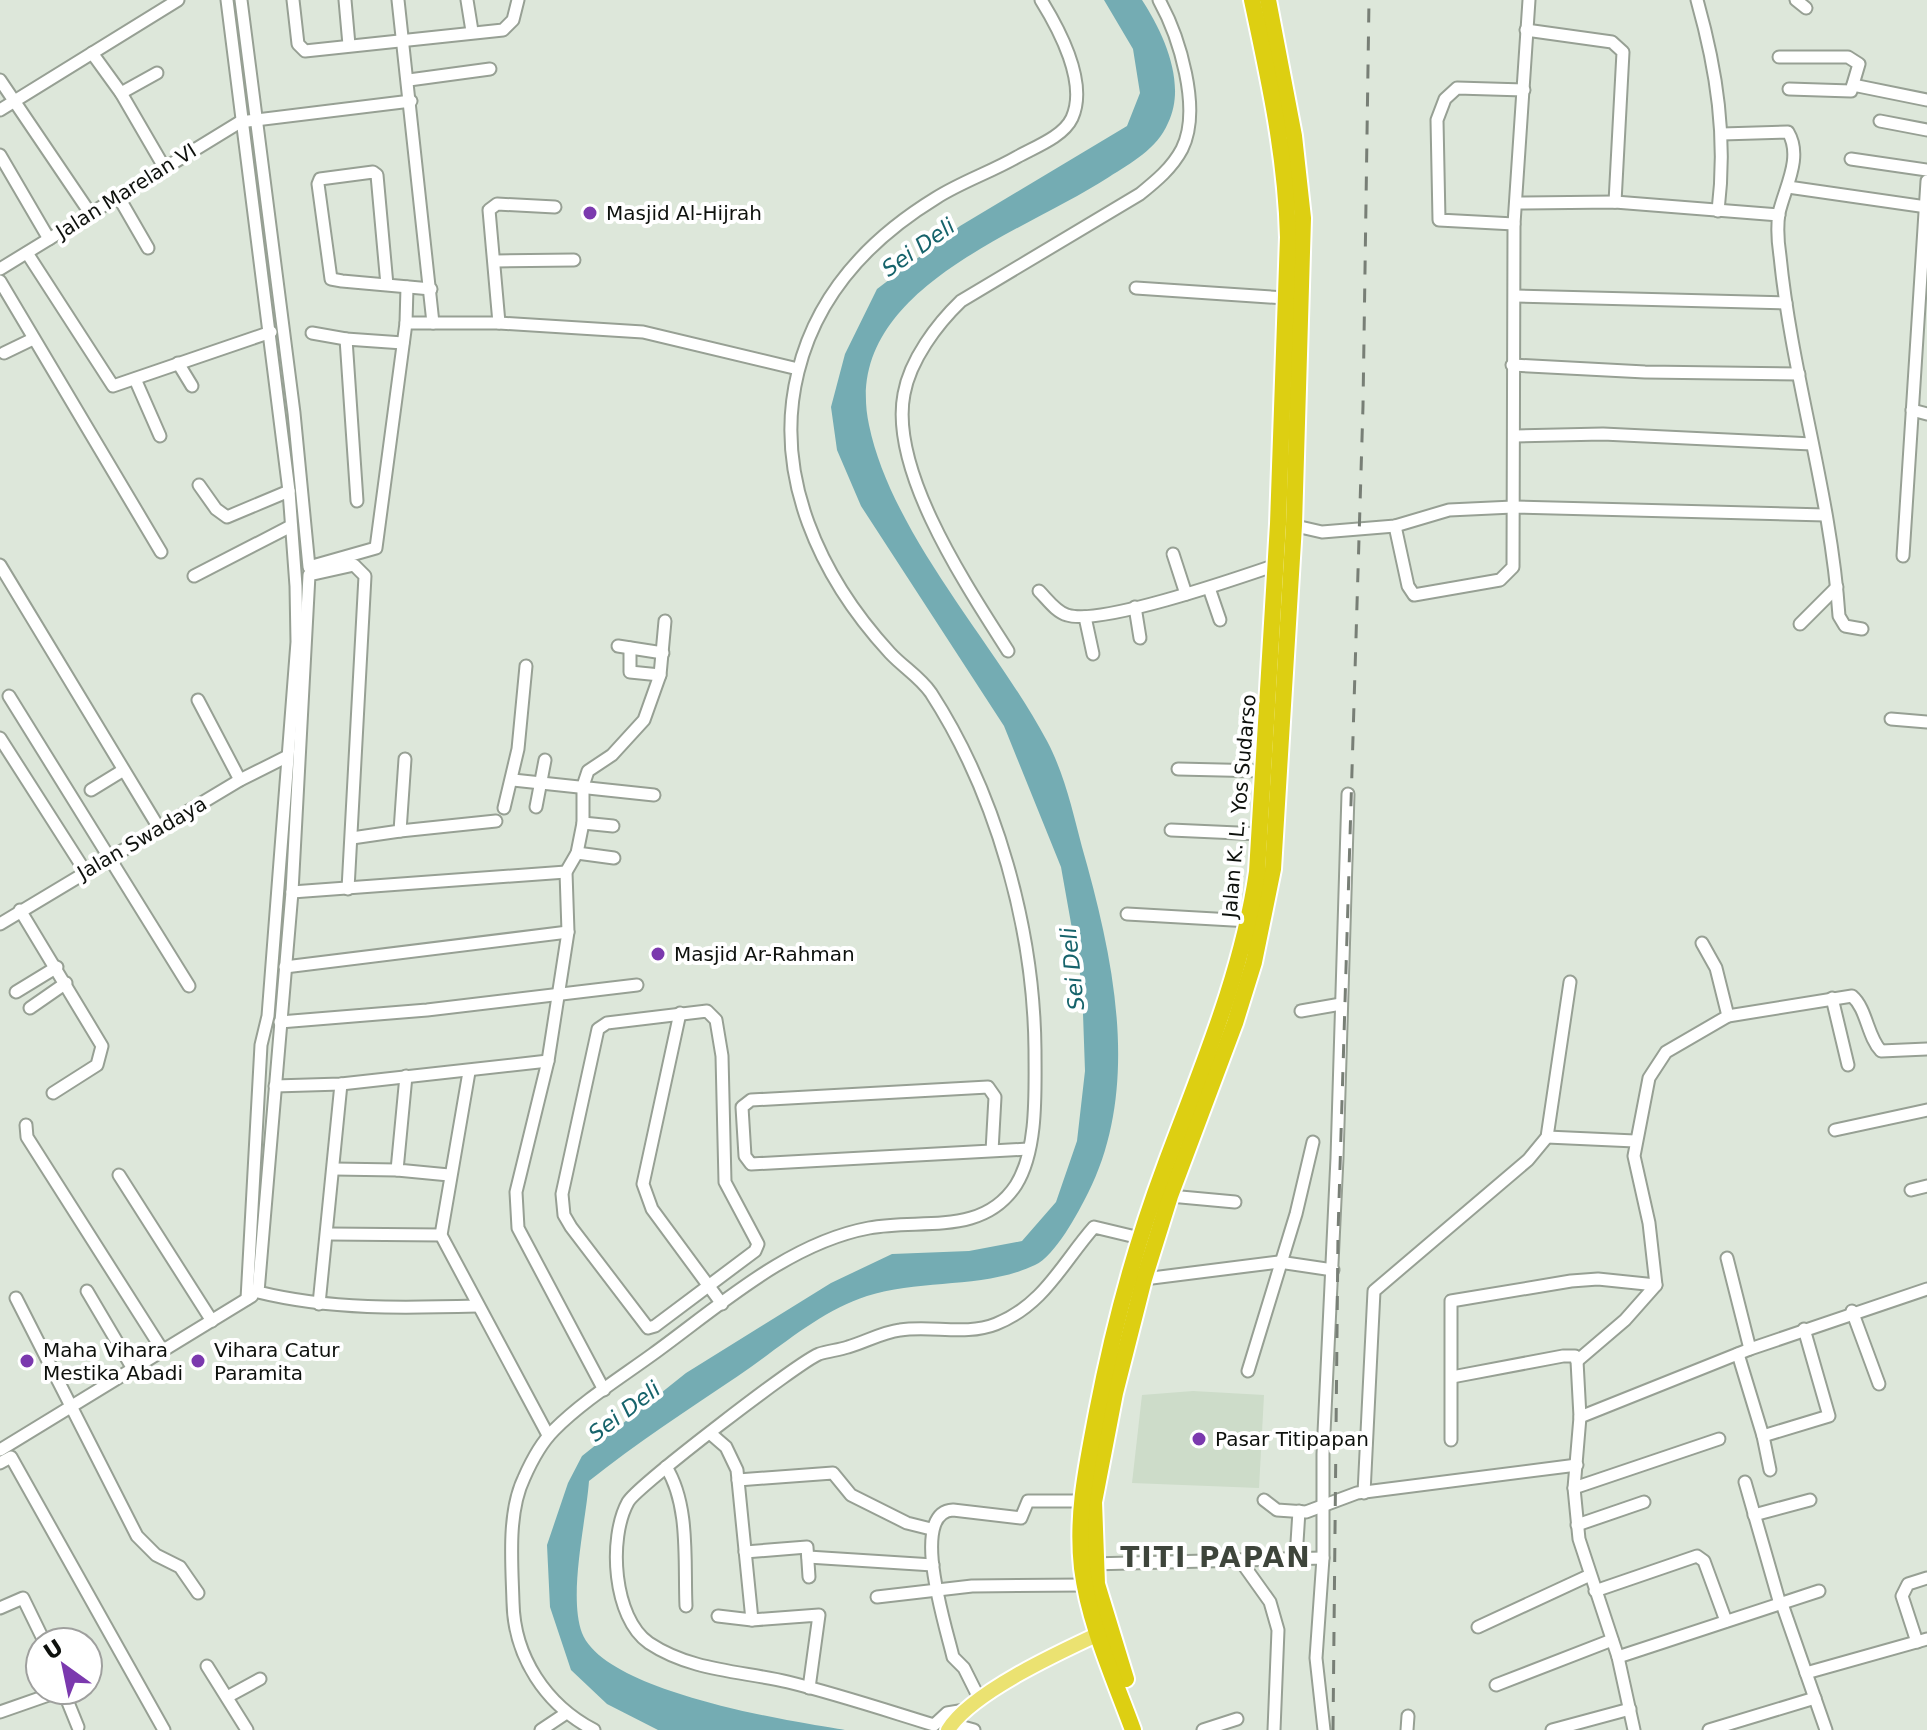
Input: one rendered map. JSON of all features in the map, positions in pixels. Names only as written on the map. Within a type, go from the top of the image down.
[{"type":"highway","name":"Jalan K. L. Yos Sudarso","points":[[1133,1730],[1103,1632],[1088,1564],[1080,1501],[1112,1375],[1140,1238],[1227,1005],[1250,921],[1260,834],[1276,565],[1286,524],[1287,191],[1272,92],[1252,0]]},
{"type":"highway","name":"Jalan K. L. Yos Sudarso","points":[[1144,1730],[1084,1585],[1112,1375],[1170,1196],[1235,1023],[1267,908],[1273,869],[1286,524],[1303,218],[1292,123],[1268,0]]},
{"type":"main road","points":[[950,1727],[979,1698],[1103,1632]]},
{"type":"street","points":[[0,110],[178,0]]},
{"type":"street","points":[[227,0],[289,491],[297,642],[268,1016],[261,1045],[253,1296]]},
{"type":"street","points":[[241,0],[294,413],[309,567],[376,548],[406,323],[407,287]]},
{"type":"street","points":[[293,0],[301,49],[507,28],[513,20],[518,0]]},
{"type":"street","points":[[345,0],[349,45]]},
{"type":"street","points":[[398,0],[433,323]]},
{"type":"street","points":[[467,0],[472,31]]},
{"type":"street","points":[[594,1730],[565,1714],[530,1668],[513,1625],[517,1494],[548,1435],[722,1304],[797,1256],[868,1228],[937,1225],[982,1214],[1015,1187],[1028,1149],[1034,1104],[1034,1009],[1028,945],[1001,843],[963,753],[929,690],[889,652],[830,571],[806,522],[792,461],[798,369],[818,314],[841,277],[873,245],[940,195],[1055,136],[1071,121],[1076,98],[1072,67],[1041,0]]},
{"type":"street","points":[[1008,651],[970,591],[917,485],[906,452],[903,395],[911,372],[938,325],[961,301],[1140,194],[1164,175],[1183,147],[1188,107],[1185,78],[1171,21],[1159,0]]},
{"type":"street","points":[[1395,526],[1408,586],[1414,595],[1488,583],[1508,575],[1513,567],[1514,224],[1518,203],[1529,0]]},
{"type":"street","points":[[1697,0],[1719,93],[1724,168],[1718,211]]},
{"type":"street","points":[[1526,30],[1612,42],[1623,52],[1615,202]]},
{"type":"street","points":[[92,53],[121,93],[164,167]]},
{"type":"street","points":[[1779,57],[1853,57],[1859,64],[1851,91],[1789,89]]},
{"type":"street","points":[[409,80],[490,69]]},
{"type":"street","points":[[121,93],[157,73]]},
{"type":"street","points":[[0,80],[90,213]]},
{"type":"street","points":[[1853,85],[1927,100]]},
{"type":"street","points":[[1514,224],[1439,220],[1437,120],[1445,99],[1457,88],[1524,90]]},
{"type":"street","name":"Jalan Marelan VI","points":[[0,269],[240,122],[411,101]]},
{"type":"street","points":[[1880,121],[1927,130]]},
{"type":"street","points":[[1722,134],[1788,132],[1794,142],[1788,187],[1779,215],[1786,303],[1842,622],[1862,629]]},
{"type":"street","points":[[0,155],[49,239]]},
{"type":"street","points":[[1851,159],[1927,170]]},
{"type":"street","points":[[387,285],[377,175],[373,172],[320,179],[318,184],[331,279],[387,285],[407,287],[431,289]]},
{"type":"street","points":[[1903,556],[1912,410],[1922,321],[1927,182]]},
{"type":"street","points":[[1788,187],[1926,207]]},
{"type":"street","points":[[118,196],[148,248]]},
{"type":"street","points":[[1518,203],[1615,202],[1779,215]]},
{"type":"street","points":[[499,323],[496,261],[488,215],[493,205],[555,207]]},
{"type":"street","points":[[27,253],[108,381],[118,387],[271,332]]},
{"type":"street","points":[[496,261],[574,260]]},
{"type":"street","points":[[0,281],[161,552]]},
{"type":"street","points":[[1136,288],[1285,298]]},
{"type":"street","points":[[1515,296],[1786,303]]},
{"type":"street","points":[[406,323],[499,323],[643,332],[798,369]]},
{"type":"street","points":[[312,333],[403,343]]},
{"type":"street","points":[[4,353],[33,339]]},
{"type":"street","points":[[346,339],[357,501]]},
{"type":"street","points":[[178,363],[192,386]]},
{"type":"street","points":[[1512,365],[1645,372],[1799,374]]},
{"type":"street","points":[[135,379],[160,436]]},
{"type":"street","points":[[1912,410],[1927,414]]},
{"type":"street","points":[[1515,436],[1603,434],[1812,444]]},
{"type":"street","points":[[199,485],[216,509],[227,517],[289,491]]},
{"type":"street","points":[[1286,524],[1322,532],[1395,526],[1449,510],[1513,507],[1825,515]]},
{"type":"street","points":[[194,576],[291,526]]},
{"type":"street","points":[[1173,554],[1186,594]]},
{"type":"street","points":[[0,565],[159,828]]},
{"type":"street","points":[[253,1296],[292,892],[309,575],[354,565],[365,576],[348,889]]},
{"type":"street","points":[[1039,591],[1061,613],[1085,617],[1209,588],[1276,565]]},
{"type":"street","points":[[1800,624],[1837,587]]},
{"type":"street","points":[[1209,588],[1220,620]]},
{"type":"street","points":[[1135,607],[1140,638]]},
{"type":"street","points":[[1085,617],[1093,654]]},
{"type":"street","points":[[604,1390],[527,1246],[516,1216],[516,1192],[548,1061],[568,932],[566,872],[577,853],[583,823],[583,786],[588,771],[612,755],[644,720],[660,675],[665,621]]},
{"type":"street","points":[[660,675],[630,672],[624,647],[663,653]]},
{"type":"street","points":[[504,808],[513,780],[526,666]]},
{"type":"street","points":[[9,696],[189,986]]},
{"type":"street","points":[[198,700],[240,780]]},
{"type":"street","points":[[1891,719],[1927,722]]},
{"type":"street","points":[[0,738],[85,871]]},
{"type":"street","name":"Jalan Swadaya","points":[[0,924],[240,780],[286,757]]},
{"type":"street","points":[[400,831],[405,759]]},
{"type":"street","points":[[536,807],[545,760]]},
{"type":"street","points":[[1178,769],[1264,771]]},
{"type":"street","points":[[91,790],[122,771]]},
{"type":"street","points":[[513,780],[654,795]]},
{"type":"street","points":[[1324,1730],[1316,1658],[1323,1558],[1322,1507],[1348,794]]},
{"type":"street","points":[[352,838],[496,821]]},
{"type":"street","points":[[583,823],[613,826]]},
{"type":"street","points":[[1171,830],[1260,834]]},
{"type":"street","points":[[577,853],[614,858]]},
{"type":"street","points":[[292,892],[566,872]]},
{"type":"street","points":[[20,910],[102,1046],[97,1065],[53,1093]]},
{"type":"street","points":[[1127,914],[1250,921]]},
{"type":"street","points":[[285,967],[568,932]]},
{"type":"street","points":[[1702,943],[1716,968],[1728,1016]]},
{"type":"street","points":[[16,992],[57,967]]},
{"type":"street","points":[[1364,1493],[1374,1291],[1528,1160],[1547,1137],[1570,982]]},
{"type":"street","points":[[30,1008],[66,983]]},
{"type":"street","points":[[280,1022],[557,996],[637,985]]},
{"type":"street","points":[[1577,1361],[1625,1320],[1656,1285],[1649,1223],[1634,1156],[1655,1064],[1681,1042],[1728,1016],[1852,996],[1858,1001],[1873,1041],[1881,1051],[1927,1049]]},
{"type":"street","points":[[1832,998],[1848,1065]]},
{"type":"street","points":[[1301,1011],[1341,1004]]},
{"type":"street","points":[[707,1011],[716,1020],[724,1095],[721,1144],[725,1182],[739,1214],[758,1241],[755,1251],[707,1286],[655,1326],[644,1326],[571,1227],[561,1202],[598,1029],[607,1023],[707,1011]]},
{"type":"street","points":[[680,1013],[643,1184],[652,1209],[722,1304]]},
{"type":"street","points":[[275,1086],[341,1084],[548,1061]]},
{"type":"street","points":[[469,1072],[441,1235],[548,1435]]},
{"type":"street","points":[[397,1170],[406,1076]]},
{"type":"street","points":[[319,1304],[329,1234],[341,1084]]},
{"type":"street","points":[[992,1151],[995,1097],[988,1087],[751,1100],[742,1107],[745,1156],[751,1164],[992,1151],[1028,1149]]},
{"type":"street","points":[[1835,1130],[1927,1110]]},
{"type":"street","points":[[26,1125],[27,1137],[163,1351]]},
{"type":"street","points":[[1547,1137],[1635,1141]]},
{"type":"street","points":[[1248,1371],[1296,1214],[1313,1142]]},
{"type":"street","points":[[334,1169],[449,1175]]},
{"type":"street","points":[[119,1175],[212,1321]]},
{"type":"street","points":[[1911,1190],[1927,1186]]},
{"type":"street","points":[[1170,1196],[1235,1202]]},
{"type":"street","points":[[965,1710],[947,1713],[934,1725],[809,1688],[691,1663],[646,1641],[633,1624],[619,1585],[618,1538],[629,1501],[666,1467],[818,1354],[899,1330],[964,1329],[997,1324],[1047,1287],[1096,1226],[1140,1238]]},
{"type":"street","points":[[329,1234],[441,1235]]},
{"type":"street","points":[[1727,1258],[1750,1349]]},
{"type":"street","points":[[1144,1279],[1279,1262],[1333,1270]]},
{"type":"street","points":[[1451,1440],[1449,1307],[1456,1299],[1598,1279],[1656,1285]]},
{"type":"street","points":[[87,1291],[133,1369]]},
{"type":"street","points":[[1580,1417],[1852,1311],[1926,1291]]},
{"type":"street","points":[[0,1450],[253,1296],[319,1304],[409,1308],[478,1306]]},
{"type":"street","points":[[16,1298],[137,1536],[156,1555],[180,1567],[198,1593]]},
{"type":"street","points":[[1852,1311],[1879,1384]]},
{"type":"street","points":[[1763,1436],[1829,1416],[1830,1409],[1804,1329]]},
{"type":"street","points":[[1738,1354],[1770,1470]]},
{"type":"street","points":[[1452,1377],[1575,1356],[1580,1417],[1574,1488],[1577,1525],[1588,1576],[1618,1657],[1634,1730]]},
{"type":"street","points":[[711,1434],[731,1455],[738,1480],[752,1620]]},
{"type":"street","points":[[1574,1488],[1719,1439]]},
{"type":"street","points":[[0,1463],[11,1457],[164,1730]]},
{"type":"street","points":[[1264,1500],[1277,1510],[1299,1511],[1364,1493],[1577,1465]]},
{"type":"street","points":[[666,1467],[674,1479],[680,1505],[686,1606]]},
{"type":"street","points":[[738,1480],[833,1473],[851,1495],[907,1523],[931,1529]]},
{"type":"street","points":[[1745,1482],[1781,1604],[1826,1730]]},
{"type":"street","points":[[1754,1515],[1810,1500]]},
{"type":"street","points":[[979,1698],[964,1668],[953,1657],[933,1565],[931,1529],[935,1518],[944,1511],[1021,1518],[1028,1501],[1080,1501]]},
{"type":"street","points":[[1577,1525],[1644,1502]]},
{"type":"street","points":[[1296,1558],[1299,1511]]},
{"type":"street","points":[[745,1552],[807,1547],[809,1577]]},
{"type":"street","points":[[1595,1591],[1697,1556],[1704,1561],[1726,1621]]},
{"type":"street","points":[[808,1557],[933,1565]]},
{"type":"street","points":[[1088,1564],[1323,1558]]},
{"type":"street","points":[[1240,1560],[1270,1602],[1278,1630],[1274,1730]]},
{"type":"street","points":[[1478,1627],[1588,1576]]},
{"type":"street","points":[[1806,1673],[1922,1640],[1902,1596],[1908,1584],[1927,1578]]},
{"type":"street","points":[[877,1597],[972,1586],[1084,1585]]},
{"type":"street","points":[[1618,1657],[1819,1591]]},
{"type":"street","points":[[0,1608],[23,1598],[37,1626]]},
{"type":"street","points":[[718,1616],[752,1620],[819,1615],[809,1688]]},
{"type":"street","points":[[1496,1685],[1612,1640]]},
{"type":"street","points":[[207,1666],[247,1730]]},
{"type":"street","points":[[227,1697],[260,1679]]},
{"type":"street","points":[[0,1712],[65,1691],[78,1727]]},
{"type":"street","points":[[1709,1730],[1815,1698]]},
{"type":"street","points":[[1552,1730],[1630,1709]]},
{"type":"street","points":[[541,1730],[565,1714]]},
{"type":"street","points":[[1407,1730],[1408,1716]]},
{"type":"street","points":[[1203,1730],[1237,1719]]},
{"type":"street","points":[[950,1727],[974,1730]]},
{"type":"shaded area","name":"Pasar Titipapan","points":[[1193,1391],[1264,1395],[1259,1488],[1132,1483],[1142,1395]]},
{"type":"water","points":[[1104,0],[1142,0],[1158,28],[1170,60],[1175,92],[1173,108],[1163,132],[1150,148],[1126,166],[986,245],[945,272],[909,302],[882,337],[867,378],[869,425],[881,466],[899,507],[921,547],[1047,741],[1068,793],[1104,932],[1117,1021],[1118,1065],[1114,1109],[1105,1152],[1078,1211],[1058,1244],[1043,1260],[1016,1273],[995,1278],[887,1291],[833,1311],[589,1481],[577,1599],[582,1633],[598,1654],[625,1672],[701,1700],[845,1730],[658,1730],[607,1704],[571,1670],[550,1607],[547,1545],[568,1483],[582,1456],[686,1373],[831,1283],[892,1254],[969,1251],[1022,1241],[1056,1202],[1077,1141],[1085,1071],[1082,985],[1061,867],[1004,726],[861,506],[837,450],[831,407],[845,354],[877,289],[960,226],[1127,126],[1140,93],[1133,49]]},
{"type":"railway","points":[[1333,1730],[1338,1234],[1363,406],[1369,0]]},
{"type":"place","name":"Masjid Al-Hijrah","points":[[590,213]]},
{"type":"place","name":"Masjid Ar-Rahman","points":[[658,954]]},
{"type":"place","name":"Maha Vihara Mestika Abadi","points":[[27,1361]]},
{"type":"place","name":"Vihara Catur Paramita","points":[[198,1361]]},
{"type":"place","name":"Pasar Titipapan","points":[[1199,1439]]},
{"type":"district","name":"TITI PAPAN","points":[[1216,1557]]},
{"type":"water label","name":"Sei Deli","points":[[918,247]]},
{"type":"water label","name":"Sei Deli","points":[[1072,969]]},
{"type":"water label","name":"Sei Deli","points":[[624,1411]]}]
